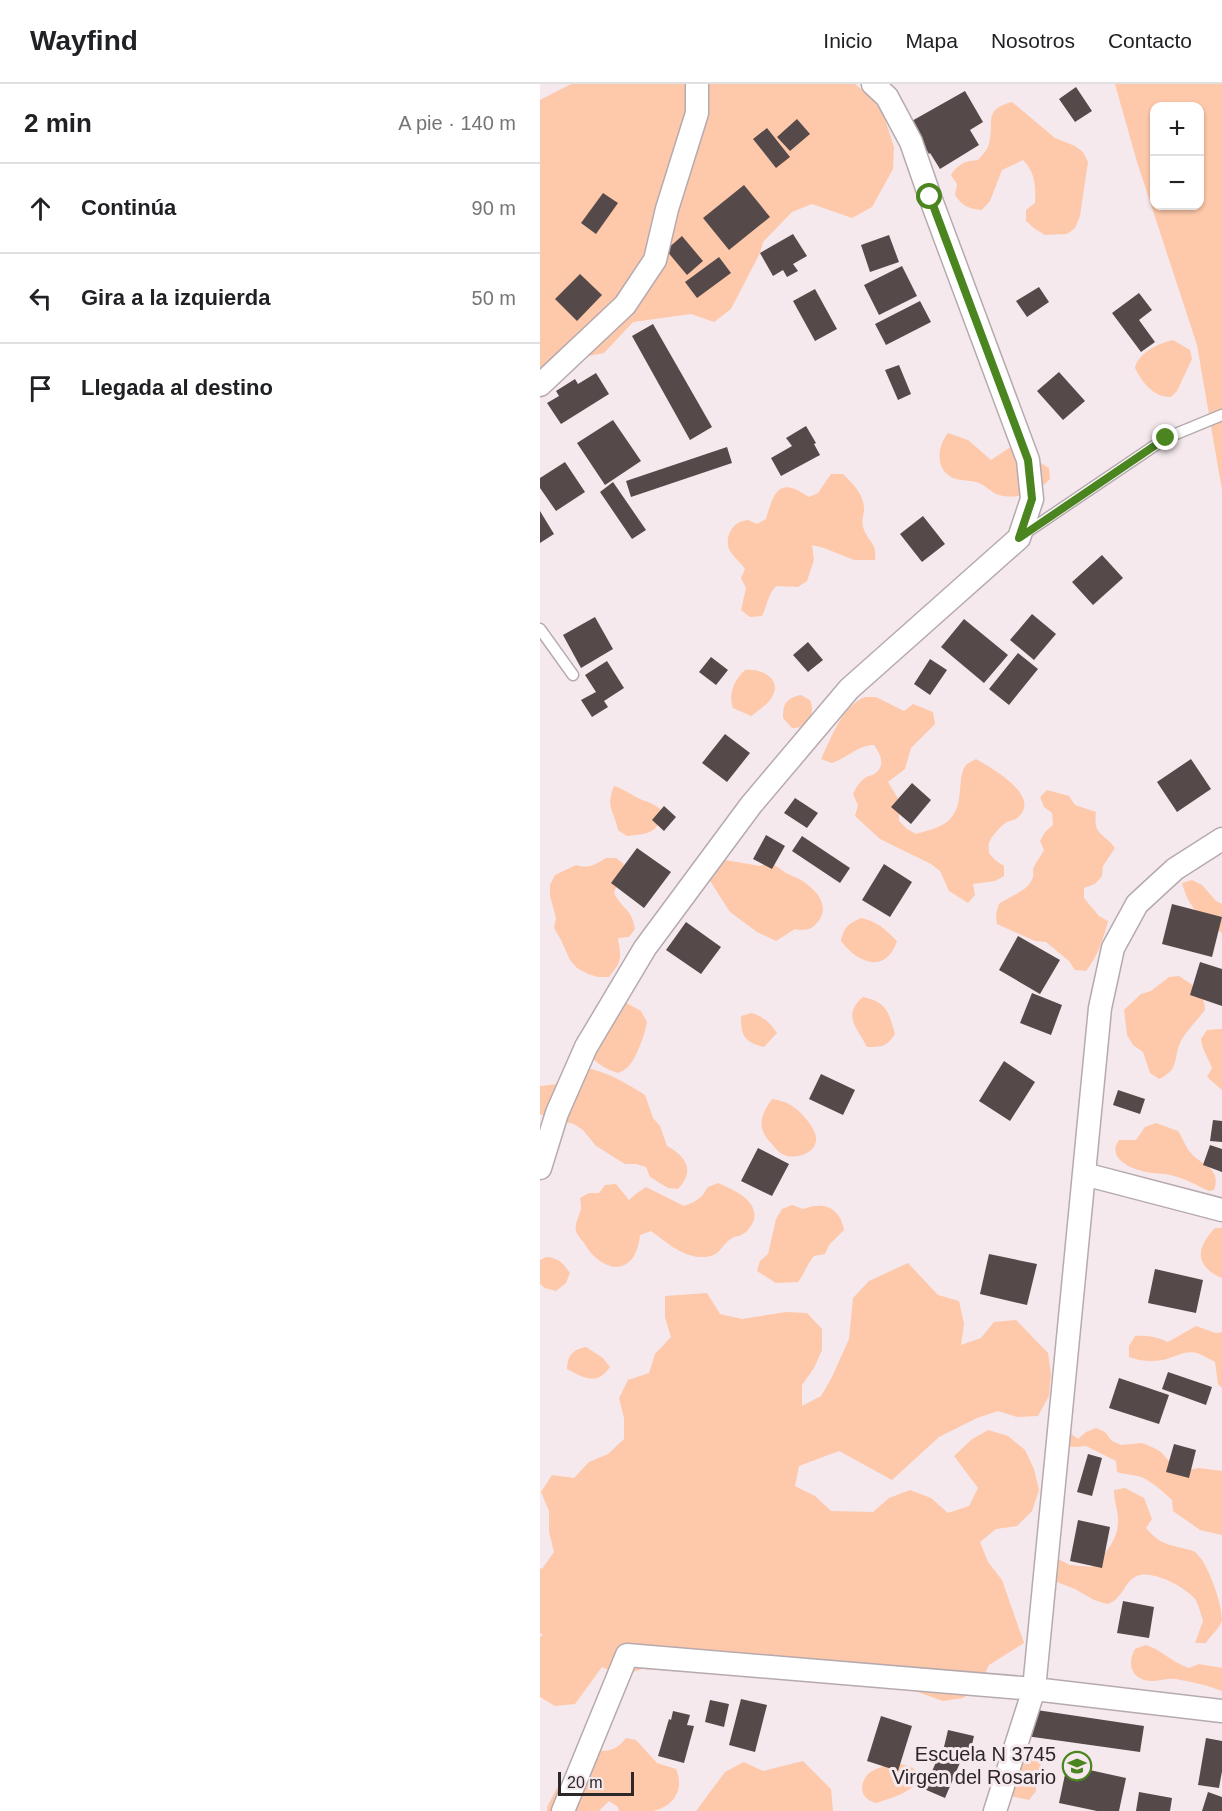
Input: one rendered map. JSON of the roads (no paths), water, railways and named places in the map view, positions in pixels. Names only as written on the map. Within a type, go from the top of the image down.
[{"type":"street","points":[[540,385],[625,305],[655,260],[667,209],[697,113],[698,84]]},
{"type":"street","points":[[540,1168],[557,1113],[586,1047],[645,948],[751,805],[849,689],[1019,538],[1032,499],[1028,460],[911,142],[887,97],[873,84]]},
{"type":"street","points":[[995,1811],[1034,1689],[1100,1008],[1113,948],[1137,904],[1175,869],[1222,839]]},
{"type":"street","points":[[1084,1174],[1222,1210]]},
{"type":"street","points":[[563,1811],[627,1655],[1034,1689],[1222,1711]]},
{"type":"lane","points":[[1019,538],[1166,438],[1222,415]]},
{"type":"lane","points":[[540,629],[573,675]]},
{"type":"place","name":"Escuela N 3745 Virgen del Rosario","points":[[1077,1766]]}]
